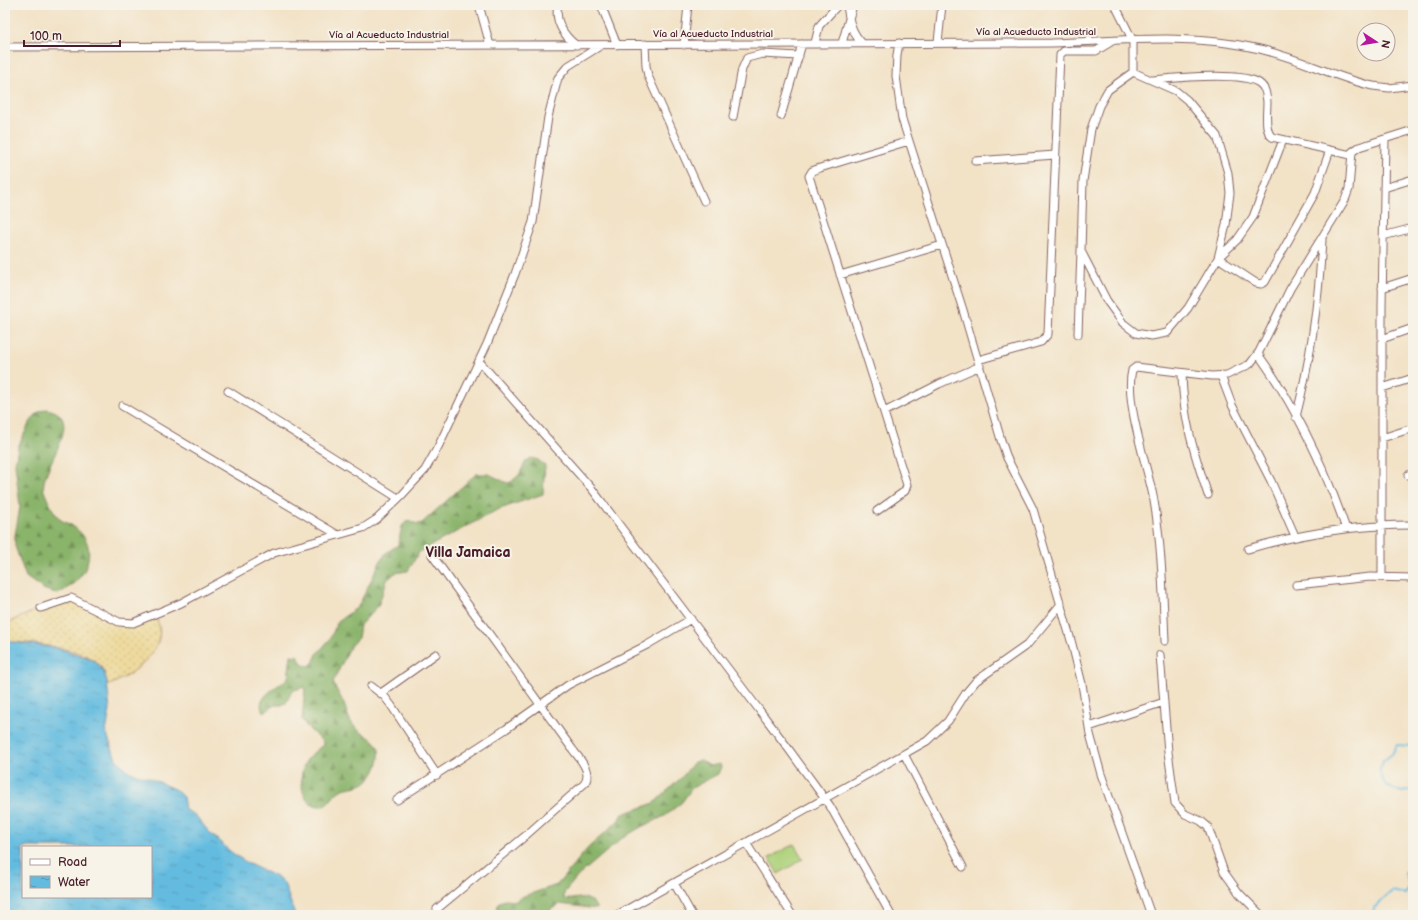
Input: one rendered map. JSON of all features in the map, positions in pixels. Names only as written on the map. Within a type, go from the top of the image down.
[{"type":"street","points":[[479,5],[490,45]]},
{"type":"street","points":[[558,5],[559,25],[568,39],[576,45]]},
{"type":"street","points":[[601,5],[617,45]]},
{"type":"street","points":[[684,45],[688,5]]},
{"type":"street","points":[[815,43],[819,26],[838,5]]},
{"type":"street","points":[[847,5],[853,31],[862,43]]},
{"type":"street","points":[[842,43],[853,5]]},
{"type":"street","points":[[938,42],[942,5]]},
{"type":"street","points":[[1115,5],[1133,41],[1133,72]]},
{"type":"street","name":"Vía al Acueducto Industrial","points":[[5,47],[684,45],[938,42],[1112,42],[1176,40],[1243,45],[1269,51],[1369,86],[1389,88],[1413,85]]},
{"type":"street","points":[[884,412],[979,363],[1041,342],[1048,334],[1060,54],[1064,51],[1096,51],[1112,42]]},
{"type":"street","points":[[899,43],[896,76],[899,106],[909,141],[979,363],[1007,458],[1033,509],[1061,604],[1082,684],[1089,727],[1101,774],[1151,915]]},
{"type":"street","points":[[645,44],[648,76],[704,201]]},
{"type":"street","points":[[781,116],[802,44]]},
{"type":"street","points":[[42,608],[71,598],[119,622],[133,624],[181,603],[274,553],[371,524],[419,477],[432,459],[479,361],[515,274],[532,222],[549,110],[558,78],[568,66],[602,45]]},
{"type":"street","points":[[733,118],[742,69],[747,58],[762,54],[799,56]]},
{"type":"street","points":[[1133,72],[1176,91],[1187,100],[1217,136],[1223,151],[1228,173],[1230,193],[1226,224],[1218,258]]},
{"type":"street","points":[[1078,334],[1083,180],[1091,129],[1099,106],[1108,90],[1133,72]]},
{"type":"street","points":[[1149,80],[1199,76],[1248,78],[1259,83],[1266,92],[1269,135],[1272,138],[1351,155]]},
{"type":"street","points":[[1165,641],[1158,529],[1152,494],[1135,420],[1131,380],[1134,367],[1182,374],[1221,376],[1246,366],[1258,354],[1290,289],[1322,239],[1348,193],[1351,155],[1358,147],[1413,130]]},
{"type":"street","points":[[1382,577],[1382,288],[1385,139]]},
{"type":"street","points":[[1081,251],[1107,301],[1123,323],[1136,333],[1151,336],[1167,333],[1188,308],[1218,258],[1237,240],[1253,217],[1283,140]]},
{"type":"street","points":[[877,511],[905,491],[907,485],[810,180],[810,173],[820,168],[909,141]]},
{"type":"street","points":[[1218,258],[1256,283],[1261,284],[1265,282],[1315,192],[1330,150]]},
{"type":"street","points":[[975,161],[1055,155]]},
{"type":"street","points":[[1384,188],[1413,179]]},
{"type":"street","points":[[1383,236],[1413,228]]},
{"type":"street","points":[[1296,417],[1312,345],[1317,309],[1322,239]]},
{"type":"street","points":[[840,275],[942,245]]},
{"type":"street","points":[[1382,288],[1413,278]]},
{"type":"street","points":[[1382,339],[1413,328]]},
{"type":"street","points":[[1258,354],[1296,417],[1329,482],[1346,529]]},
{"type":"street","points":[[479,361],[592,489],[691,619],[824,798],[851,841],[891,915]]},
{"type":"street","points":[[1182,374],[1184,410],[1208,495]]},
{"type":"street","points":[[1221,376],[1232,405],[1271,481],[1295,536]]},
{"type":"street","points":[[1382,388],[1413,378]]},
{"type":"street","points":[[228,391],[398,498]]},
{"type":"street","points":[[122,406],[338,534]]},
{"type":"street","points":[[1382,438],[1413,428]]},
{"type":"street","points":[[1248,549],[1295,536],[1381,525],[1413,525]]},
{"type":"street","points":[[432,555],[583,764],[587,774],[586,781],[524,837],[437,909]]},
{"type":"street","points":[[1296,585],[1340,579],[1382,577],[1413,578]]},
{"type":"street","points":[[617,915],[937,734],[948,721],[973,684],[1027,644],[1061,604]]},
{"type":"street","points":[[397,800],[437,775],[582,677],[646,646],[691,619]]},
{"type":"street","points":[[381,693],[436,654]]},
{"type":"street","points":[[1160,655],[1175,804],[1185,814],[1200,821],[1208,827],[1224,872],[1239,894],[1261,915]]},
{"type":"street","points":[[371,686],[381,693],[391,705],[437,775]]},
{"type":"street","points":[[1089,727],[1164,702]]},
{"type":"street","points":[[904,754],[963,867]]},
{"type":"street","points":[[746,843],[792,915]]},
{"type":"street","points":[[674,883],[692,915]]},
{"type":"green space","points":[[46,409],[58,414],[63,422],[63,432],[44,481],[44,491],[56,514],[61,520],[73,526],[85,539],[89,553],[85,569],[79,578],[58,594],[43,589],[26,577],[15,546],[15,535],[20,507],[15,464],[18,447],[29,424],[37,413]]},
{"type":"green space","points":[[531,458],[538,460],[545,465],[543,494],[497,510],[419,552],[408,571],[395,573],[387,580],[378,606],[360,625],[358,638],[351,645],[333,682],[353,725],[373,740],[377,746],[379,750],[378,764],[374,773],[365,783],[339,791],[329,802],[324,805],[315,805],[310,802],[303,793],[301,780],[303,768],[304,764],[314,752],[323,745],[323,742],[307,727],[302,719],[305,690],[303,687],[292,691],[286,703],[282,705],[274,705],[267,711],[263,711],[261,706],[265,697],[288,678],[291,655],[298,656],[303,665],[309,666],[313,663],[317,654],[330,639],[338,621],[358,607],[381,560],[387,552],[398,545],[402,526],[407,521],[418,524],[422,523],[476,474],[489,474],[507,483],[511,482],[519,475],[526,461]]},
{"type":"green space","points":[[700,760],[710,766],[720,764],[721,767],[718,774],[692,788],[682,802],[665,816],[641,827],[621,839],[578,876],[564,893],[564,899],[586,898],[593,903],[597,909],[560,904],[550,910],[549,915],[495,915],[499,902],[505,900],[516,901],[521,897],[557,885],[588,848],[617,822],[623,814],[654,803],[682,777],[694,762]]},
{"type":"green space","points":[[794,844],[803,859],[778,874],[769,858]]},
{"type":"sand","points":[[71,598],[119,622],[154,615],[159,627],[159,638],[155,648],[148,658],[128,675],[107,686],[102,668],[98,663],[79,653],[53,647],[5,641],[5,624],[41,608]]},
{"type":"water","points":[[5,641],[57,648],[89,658],[96,662],[104,672],[107,682],[110,710],[106,732],[116,759],[130,772],[150,778],[176,790],[183,797],[185,810],[195,815],[210,833],[231,852],[247,863],[276,877],[284,883],[295,915],[5,915]]},
{"type":"waterway","points":[[1413,746],[1397,745],[1392,754],[1383,761],[1380,769],[1380,774],[1386,786],[1402,792],[1413,790]]},
{"type":"waterway","points":[[1373,915],[1374,908],[1392,891],[1405,894],[1410,886],[1405,873],[1413,870]]},
{"type":"district","name":"Villa Jamaica","points":[[468,552]]}]
